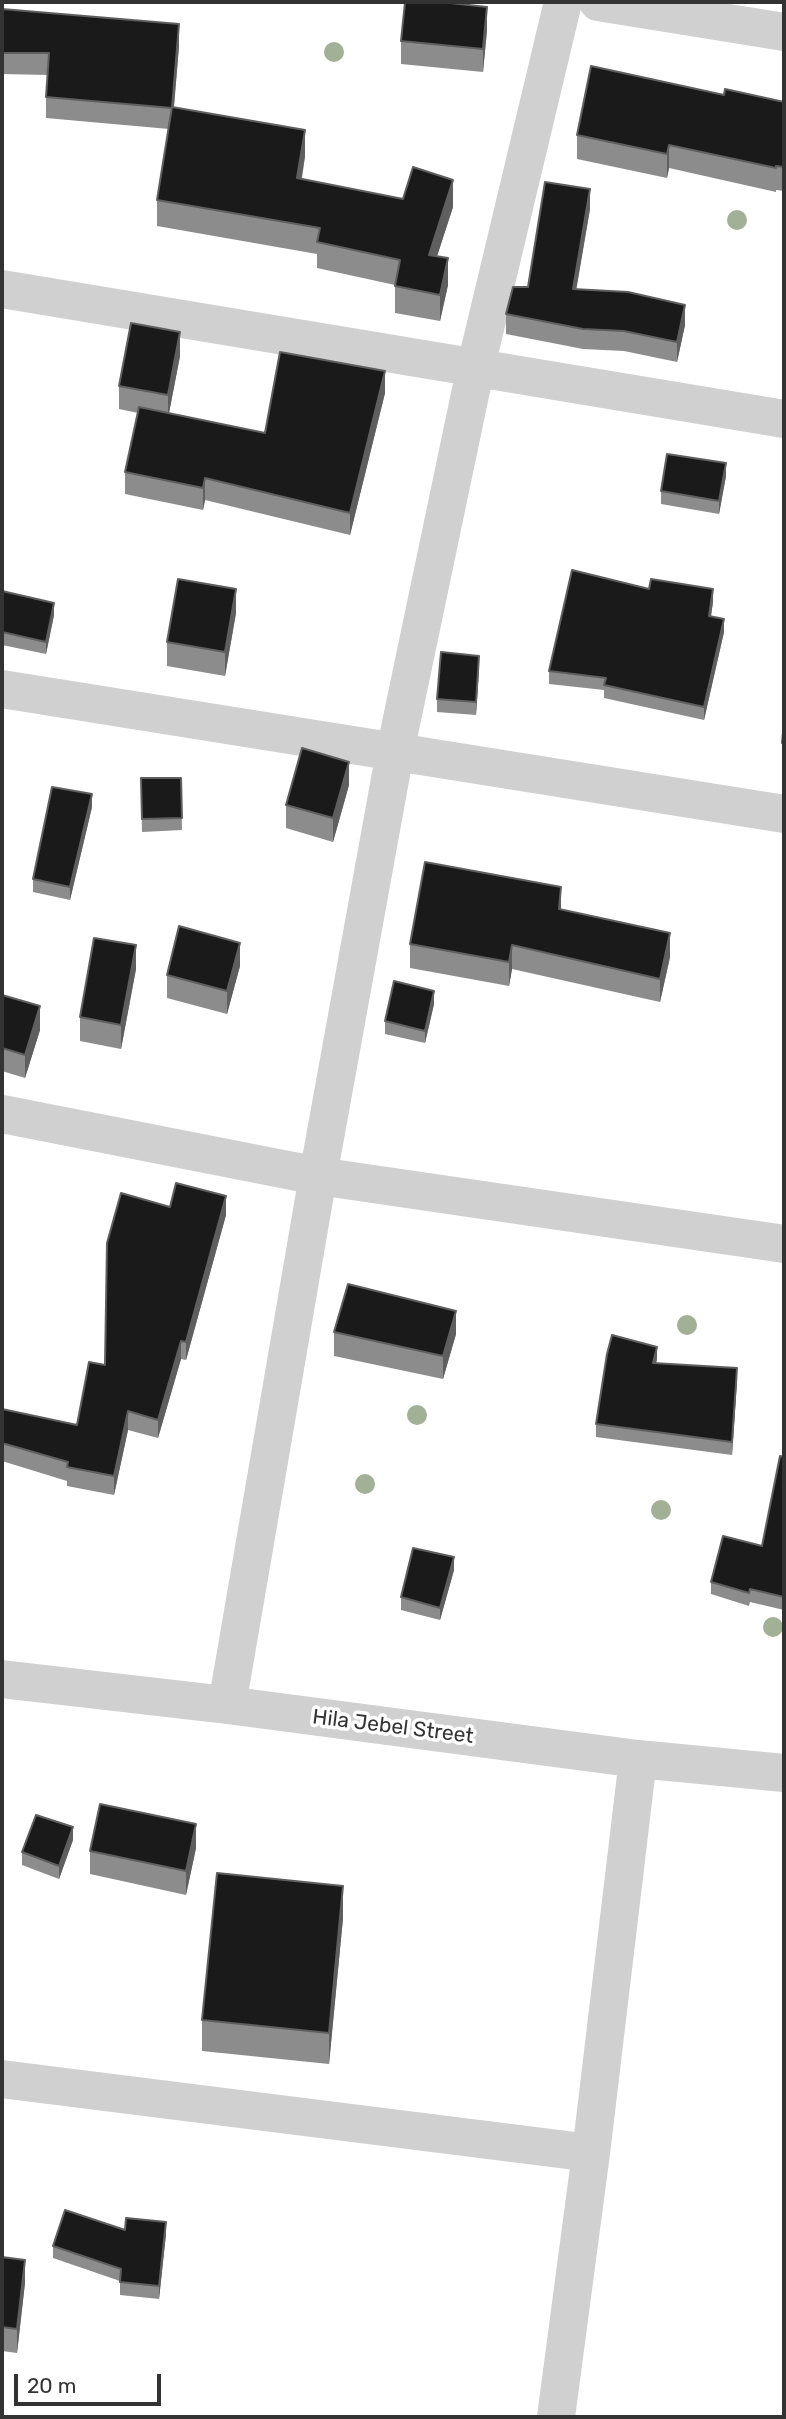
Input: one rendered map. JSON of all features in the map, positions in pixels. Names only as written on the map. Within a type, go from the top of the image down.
[{"type":"street","points":[[227,1705],[318,1176],[395,752],[476,366],[563,2]]},
{"type":"street","points":[[598,2],[784,32]]},
{"type":"street","points":[[2,289],[784,419]]},
{"type":"street","points":[[2,689],[784,814]]},
{"type":"street","points":[[2,1114],[318,1176],[784,1244]]},
{"type":"street","name":"Hila Jebel Street","points":[[2,1679],[227,1705],[638,1759],[784,1773]]},
{"type":"street","points":[[556,2417],[638,1759]]},
{"type":"street","points":[[2,2078],[591,2153]]},
{"type":"building","points":[[405,2],[441,2],[487,7],[483,49],[401,41]]},
{"type":"building","points":[[2,9],[179,24],[172,108],[46,97],[49,53],[2,53]]},
{"type":"building","points":[[591,66],[724,95],[725,89],[784,102],[784,167],[776,168],[669,145],[667,154],[577,135]]},
{"type":"building","points":[[172,107],[305,130],[297,178],[403,199],[413,167],[453,180],[429,255],[448,258],[440,295],[395,286],[400,260],[317,242],[320,228],[157,200]]},
{"type":"building","points":[[545,182],[590,189],[573,289],[628,292],[685,305],[677,342],[624,331],[583,329],[506,314],[513,287],[528,287]]},
{"type":"building","points":[[131,323],[180,332],[168,395],[119,386]]},
{"type":"building","points":[[280,352],[385,371],[350,513],[205,478],[203,488],[125,472],[139,407],[265,433]]},
{"type":"building","points":[[667,454],[726,463],[719,501],[661,491]]},
{"type":"building","points":[[572,570],[649,589],[651,579],[713,589],[709,616],[724,619],[704,707],[604,685],[606,678],[549,671]]},
{"type":"building","points":[[178,579],[236,589],[225,652],[167,642]]},
{"type":"building","points":[[2,591],[54,603],[46,642],[2,632]]},
{"type":"building","points":[[441,652],[479,656],[476,702],[437,699]]},
{"type":"building","points":[[302,748],[349,762],[333,818],[286,805]]},
{"type":"building","points":[[141,778],[181,778],[182,818],[142,819]]},
{"type":"building","points":[[52,787],[92,794],[70,887],[33,879]]},
{"type":"building","points":[[425,862],[561,887],[559,909],[670,933],[660,979],[512,945],[509,962],[410,944]]},
{"type":"building","points":[[179,926],[240,943],[227,991],[167,975]]},
{"type":"building","points":[[94,938],[136,945],[121,1025],[80,1017]]},
{"type":"building","points":[[394,981],[434,991],[425,1031],[385,1021]]},
{"type":"building","points":[[2,995],[40,1006],[25,1055],[2,1048]]},
{"type":"building","points":[[176,1183],[226,1196],[186,1342],[181,1341],[158,1420],[128,1411],[114,1476],[67,1467],[68,1462],[2,1443],[2,1409],[77,1425],[89,1362],[105,1365],[107,1243],[121,1193],[170,1207]]},
{"type":"building","points":[[348,1284],[456,1311],[443,1356],[334,1332]]},
{"type":"building","points":[[612,1335],[657,1347],[653,1363],[737,1368],[732,1442],[596,1424]]},
{"type":"building","points":[[780,1456],[784,1457],[784,1597],[750,1589],[749,1593],[711,1582],[723,1536],[762,1546]]},
{"type":"building","points":[[413,1548],[454,1557],[440,1608],[401,1597]]},
{"type":"building","points":[[100,1804],[196,1824],[186,1871],[90,1851]]},
{"type":"building","points":[[36,1815],[73,1827],[59,1866],[22,1852]]},
{"type":"building","points":[[217,1873],[343,1886],[329,2033],[202,2020]]},
{"type":"building","points":[[65,2210],[125,2230],[126,2218],[166,2222],[159,2286],[120,2282],[121,2269],[53,2246]]},
{"type":"building","points":[[2,2257],[25,2260],[17,2329],[2,2327]]}]
